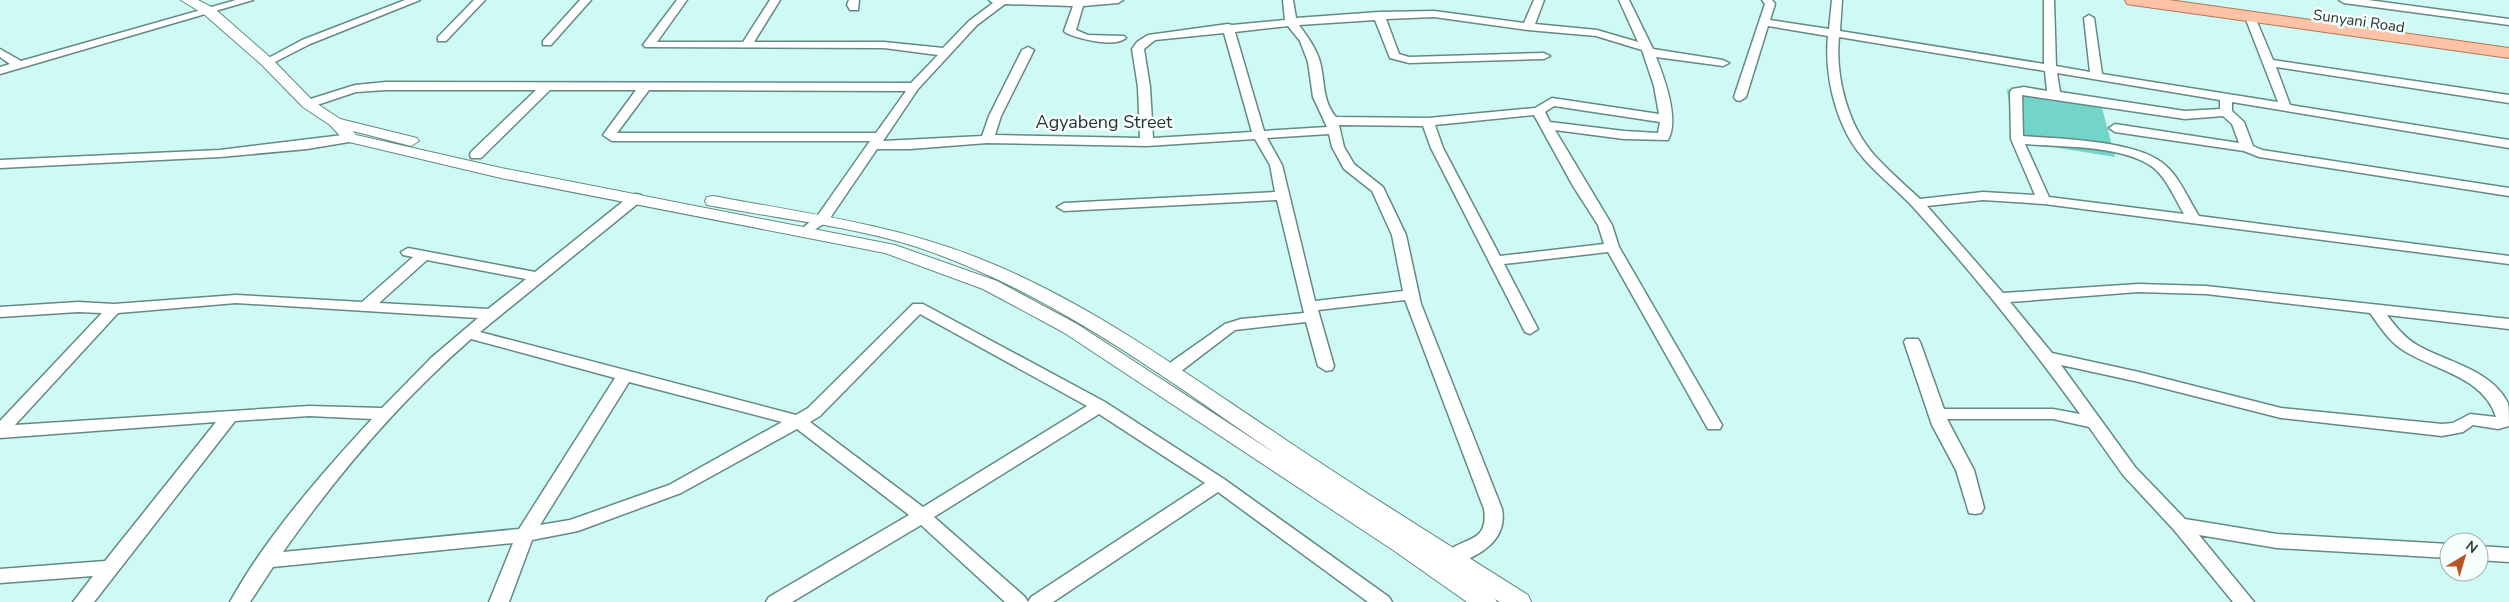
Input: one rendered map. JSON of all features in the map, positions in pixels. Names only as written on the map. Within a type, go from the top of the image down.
[{"type":"main road","points":[[2134,0],[2509,53]]},
{"type":"main road","name":"Sunyani Road","points":[[2208,0],[2509,42]]},
{"type":"street","points":[[188,0],[210,12],[267,62],[308,104],[335,122],[351,138]]},
{"type":"street","points":[[0,71],[248,0]]},
{"type":"street","points":[[267,62],[306,42],[415,0]]},
{"type":"street","points":[[442,39],[480,0]]},
{"type":"street","points":[[547,43],[586,0]]},
{"type":"street","points":[[682,0],[660,27],[649,45],[906,46],[945,52]]},
{"type":"street","points":[[746,45],[775,0]]},
{"type":"street","points":[[805,232],[823,218],[914,87],[973,23],[998,1],[1041,0],[1079,3],[1118,0]]},
{"type":"street","points":[[1288,0],[1291,22],[1305,41],[1314,62],[1319,97],[1333,125],[1338,147],[1349,166],[1372,183],[1383,199],[1399,235],[1411,295],[1496,520],[1490,535],[1480,543],[1452,558]]},
{"type":"street","points":[[1528,27],[1539,0]]},
{"type":"street","points":[[1545,125],[1659,138],[1664,136],[1663,98],[1646,49],[1624,0]]},
{"type":"street","points":[[1740,97],[1765,22],[1770,4],[1768,0]]},
{"type":"street","points":[[1837,0],[1834,33],[1835,82],[1850,129],[1870,158],[1917,203],[1999,298],[2047,357],[2129,471],[2180,525],[2244,602]]},
{"type":"street","points":[[2049,0],[2050,67],[2054,95]]},
{"type":"street","points":[[2344,0],[2410,5],[2509,22]]},
{"type":"street","points":[[1079,3],[1070,31],[1086,38],[1120,38]]},
{"type":"street","points":[[1147,142],[1144,87],[1138,49],[1141,44],[1152,37],[1228,27],[1379,15],[1434,14],[1597,34],[1646,49],[1723,63]]},
{"type":"street","points":[[1379,15],[1394,56],[1409,60],[1544,56]]},
{"type":"street","points":[[2250,17],[2270,63],[2285,106]]},
{"type":"street","points":[[2089,18],[2096,74]]},
{"type":"street","points":[[1765,22],[2096,74],[2509,144]]},
{"type":"street","points":[[1228,27],[1258,135],[1276,165],[1301,277],[1326,366]]},
{"type":"street","points":[[987,139],[995,116],[1028,50]]},
{"type":"street","points":[[0,52],[20,64]]},
{"type":"street","points":[[2270,63],[2509,99]]},
{"type":"street","points":[[308,104],[370,87],[914,87]]},
{"type":"street","points":[[476,155],[546,87]]},
{"type":"street","name":"Agyabeng Street","points":[[644,88],[609,135],[612,137],[876,141],[910,145],[987,139],[1147,142],[1258,135],[1333,125],[1428,122],[1538,111],[1552,102],[1665,118]]},
{"type":"street","points":[[2044,200],[2017,139],[2016,92],[2054,95],[2178,114],[2226,112],[2238,122],[2247,148]]},
{"type":"street","points":[[2226,97],[2226,112]]},
{"type":"street","points":[[1538,111],[1580,186],[1605,225],[1612,247],[1714,425]]},
{"type":"street","points":[[335,122],[476,155],[718,202],[823,218],[923,243],[977,264],[1084,317],[1170,371],[1412,535],[1452,558],[1518,602]]},
{"type":"street","points":[[1428,122],[1437,148],[1530,329]]},
{"type":"street","points":[[2115,128],[2509,192]]},
{"type":"street","points":[[0,164],[171,157],[284,149],[351,138],[501,173],[636,198],[889,250],[945,267],[990,285],[1062,324],[1262,456],[1401,544],[1485,602]]},
{"type":"street","points":[[2017,139],[2126,152],[2143,157],[2160,167],[2194,221]]},
{"type":"street","points":[[1064,207],[1283,196]]},
{"type":"street","points":[[1917,203],[1983,196],[2044,200],[2194,221],[2509,260]]},
{"type":"street","points":[[240,602],[266,561],[358,444],[386,414],[469,334],[636,198]]},
{"type":"street","points":[[1496,261],[1612,247]]},
{"type":"street","points":[[408,252],[539,277]]},
{"type":"street","points":[[366,306],[424,255]]},
{"type":"street","points":[[1999,298],[2169,288],[2238,292],[2509,324]]},
{"type":"street","points":[[1170,371],[1230,327],[1411,295]]},
{"type":"street","points":[[0,312],[78,307],[114,309],[236,299],[493,314]]},
{"type":"street","points":[[266,561],[525,535],[572,526],[675,489],[814,412],[918,307],[1099,406],[1218,483],[1382,602]]},
{"type":"street","points":[[0,432],[114,309]]},
{"type":"street","points":[[2047,357],[2298,416],[2442,430],[2457,428],[2470,419],[2498,423],[2506,421],[2498,402],[2483,385],[2398,340],[2376,309]]},
{"type":"street","points":[[469,334],[624,377],[798,421],[922,516],[1018,602]]},
{"type":"street","points":[[1912,342],[1938,414],[1940,425],[1965,470],[1975,508]]},
{"type":"street","points":[[499,602],[525,535],[624,377]]},
{"type":"street","points":[[776,602],[922,516],[1099,406]]},
{"type":"street","points":[[0,432],[309,411],[386,414]]},
{"type":"street","points":[[1938,414],[2052,414],[2094,424]]},
{"type":"street","points":[[83,602],[231,415]]},
{"type":"street","points":[[1038,602],[1218,483]]},
{"type":"street","points":[[2180,525],[2277,541],[2439,550]]},
{"type":"street","points":[[2489,554],[2509,555]]},
{"type":"street","points":[[0,576],[110,568]]},
{"type":"green space","points":[[2007,89],[2101,104],[2115,157],[2014,141]]}]
